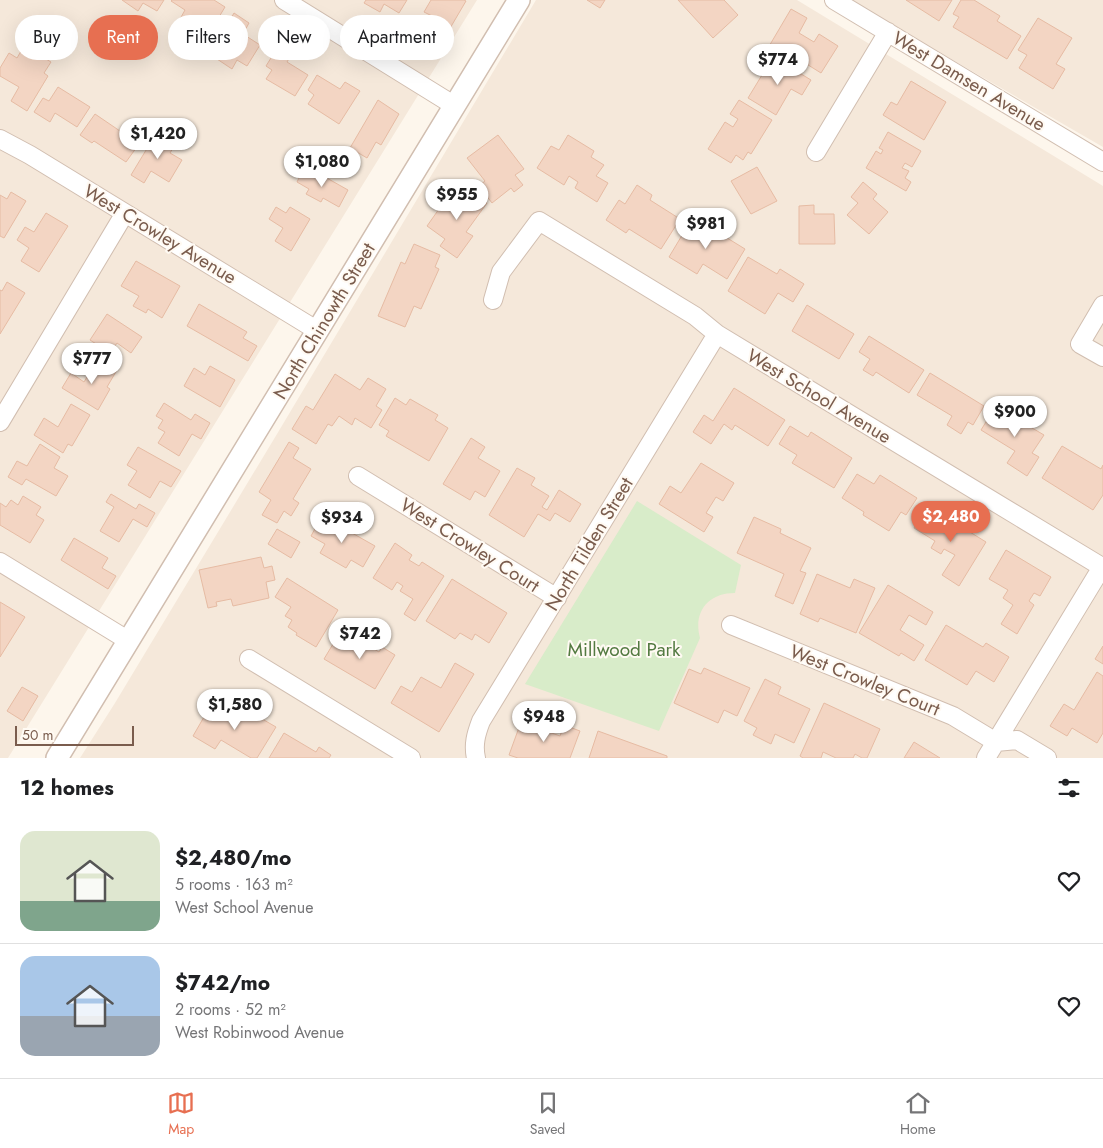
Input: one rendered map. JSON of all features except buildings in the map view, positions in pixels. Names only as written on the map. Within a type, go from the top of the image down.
[{"type":"street","points":[[284,0],[455,106]]},
{"type":"street","name":"North Chinowth Street","points":[[57,758],[519,0]]},
{"type":"street","name":"West Damsen Avenue","points":[[834,0],[1103,162]]},
{"type":"street","points":[[816,152],[888,32]]},
{"type":"street","name":"West Crowley Avenue","points":[[0,139],[30,155],[318,331]]},
{"type":"street","points":[[0,422],[125,213]]},
{"type":"street","name":"West School Avenue","points":[[493,300],[501,272],[539,221],[695,316],[717,334],[1102,567]]},
{"type":"street","points":[[1103,306],[1080,344],[1103,357]]},
{"type":"street","name":"North Tilden Street","points":[[476,758],[474,749],[481,721],[717,334]]},
{"type":"street","name":"West Crowley Court","points":[[358,476],[557,598]]},
{"type":"street","points":[[0,562],[129,641]]},
{"type":"street","points":[[999,750],[1102,567]]},
{"type":"street","name":"West Crowley Court","points":[[731,625],[953,716],[999,750]]},
{"type":"street","points":[[249,659],[410,758]]},
{"type":"street","points":[[986,758],[1017,740],[1047,758]]},
{"type":"shaded area","points":[[0,0],[477,0],[454,37],[454,15],[340,15],[340,60],[440,60],[8,758],[0,758]]},
{"type":"shaded area","points":[[536,0],[797,0],[1103,186],[1103,758],[80,758],[280,429]]},
{"type":"shaded area","points":[[849,0],[1103,0],[1103,147]]},
{"type":"green space","name":"Millwood Park","points":[[637,501],[741,565],[735,593],[717,596],[710,600],[701,612],[698,629],[700,638],[659,731],[525,684]]}]
